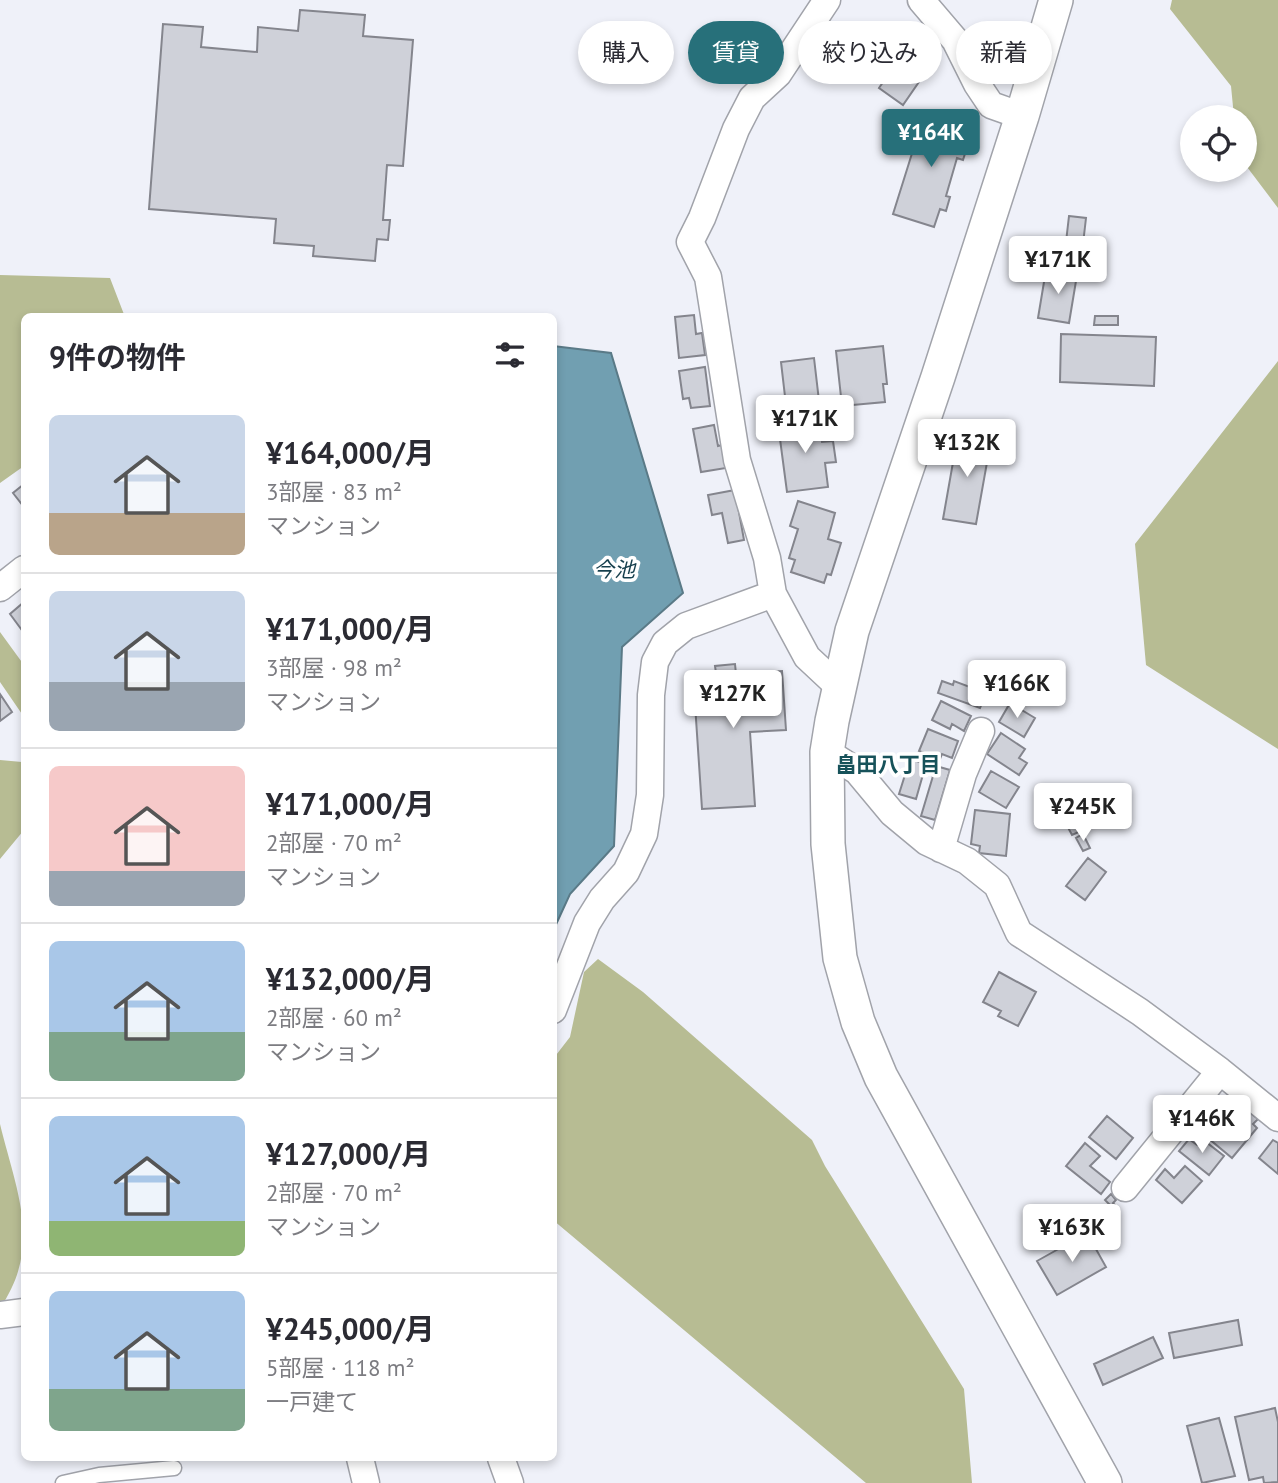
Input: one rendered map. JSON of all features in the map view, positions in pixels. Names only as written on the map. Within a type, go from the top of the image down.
[{"type":"street","points":[[827,0],[778,74],[752,98],[736,129],[690,242],[708,277],[737,460],[767,558],[773,594],[807,657],[838,686]]},
{"type":"street","points":[[921,0],[955,40],[991,105],[1022,116]]},
{"type":"street","points":[[1056,0],[1022,116],[852,631],[838,686],[827,751],[828,844],[840,958],[859,1022],[881,1077],[1105,1483]]},
{"type":"street","points":[[0,588],[21,571]]},
{"type":"street","points":[[557,1000],[587,923],[602,899],[625,872],[644,834],[650,795],[651,695],[655,662],[665,643],[686,626],[773,594]]},
{"type":"street","points":[[941,849],[963,774],[981,731]]},
{"type":"street","points":[[827,751],[858,771],[892,813],[926,842],[967,861],[997,886],[1019,933],[1140,1012],[1278,1118]]},
{"type":"street","points":[[1125,1188],[1220,1071]]},
{"type":"street","points":[[0,1315],[21,1312]]},
{"type":"street","points":[[361,1461],[366,1483]]},
{"type":"street","points":[[502,1461],[510,1483]]},
{"type":"lane","points":[[62,1483],[99,1475],[174,1468]]},
{"type":"green space","points":[[1172,0],[1278,0],[1278,208],[1257,180],[1257,105],[1233,105],[1231,86],[1170,9]]},
{"type":"green space","points":[[0,275],[110,278],[123,313],[21,313],[21,468],[0,483]]},
{"type":"green space","points":[[1278,361],[1278,749],[1146,665],[1135,544]]},
{"type":"green space","points":[[0,632],[21,661],[21,713],[0,682]]},
{"type":"green space","points":[[0,760],[21,762],[21,834],[0,859]]},
{"type":"green space","points":[[598,959],[643,992],[812,1140],[825,1166],[964,1389],[972,1483],[866,1483],[557,1223],[557,1054],[570,1037],[584,972]]},
{"type":"green space","points":[[0,1124],[21,1212],[21,1255],[13,1285],[0,1308]]},
{"type":"water","name":"今池","points":[[557,346],[611,353],[683,593],[622,647],[614,846],[570,894],[557,922]]},
{"type":"building","points":[[300,10],[365,15],[363,36],[413,40],[403,166],[387,165],[383,220],[390,220],[388,240],[377,239],[375,261],[313,256],[314,246],[274,243],[276,219],[149,209],[163,24],[203,27],[201,47],[257,52],[258,27],[298,31]]},
{"type":"building","points":[[882,84],[918,84],[903,105],[879,88]]},
{"type":"building","points":[[925,112],[968,125],[963,143],[968,144],[963,160],[957,158],[946,196],[950,197],[946,211],[940,209],[934,227],[893,214]]},
{"type":"building","points":[[1069,216],[1086,218],[1083,244],[1066,242]]},
{"type":"building","points":[[1046,270],[1077,275],[1069,323],[1038,318]]},
{"type":"building","points":[[694,315],[696,334],[702,333],[705,355],[679,358],[675,317]]},
{"type":"building","points":[[1095,316],[1118,316],[1118,325],[1094,325]]},
{"type":"building","points":[[1061,334],[1156,337],[1154,386],[1060,382]]},
{"type":"building","points":[[883,346],[887,384],[883,384],[885,402],[842,406],[836,351]]},
{"type":"building","points":[[814,358],[819,401],[786,405],[781,362]]},
{"type":"building","points":[[705,367],[710,406],[691,408],[689,398],[683,399],[679,371]]},
{"type":"building","points":[[819,419],[822,442],[833,441],[836,462],[825,463],[828,487],[787,492],[778,424]]},
{"type":"building","points":[[714,425],[718,446],[722,445],[726,468],[701,472],[693,429]]},
{"type":"building","points":[[958,434],[991,440],[976,524],[943,519]]},
{"type":"building","points":[[21,486],[21,503],[13,493]]},
{"type":"building","points":[[735,490],[744,540],[728,543],[722,513],[712,515],[708,495]]},
{"type":"building","points":[[798,501],[835,513],[828,539],[841,543],[831,575],[827,574],[824,583],[791,572],[795,560],[789,558],[798,529],[790,526]]},
{"type":"building","points":[[21,605],[21,629],[10,614]]},
{"type":"building","points":[[735,664],[736,674],[782,671],[786,730],[750,732],[755,806],[702,809],[693,674],[716,673],[715,666]]},
{"type":"building","points":[[942,681],[953,685],[954,681],[986,693],[980,708],[938,693]]},
{"type":"building","points":[[0,694],[12,712],[0,721]]},
{"type":"building","points":[[941,701],[971,716],[964,731],[952,724],[950,729],[932,720]]},
{"type":"building","points":[[1010,703],[1035,718],[1024,737],[999,722]]},
{"type":"building","points":[[928,729],[958,741],[952,758],[942,754],[940,759],[919,751]]},
{"type":"building","points":[[1001,733],[1025,749],[1019,758],[1027,763],[1019,775],[987,754]]},
{"type":"building","points":[[910,759],[926,764],[916,799],[899,794]]},
{"type":"building","points":[[936,766],[950,770],[935,820],[921,816]]},
{"type":"building","points":[[991,771],[1019,787],[1006,808],[979,792]]},
{"type":"building","points":[[975,810],[1010,814],[1006,856],[979,853],[980,846],[971,844]]},
{"type":"building","points":[[1072,814],[1081,831],[1072,835],[1063,818]]},
{"type":"building","points":[[1083,834],[1090,848],[1083,851],[1076,838]]},
{"type":"building","points":[[1088,858],[1106,872],[1085,900],[1066,886]]},
{"type":"building","points":[[999,972],[1036,992],[1018,1026],[998,1016],[1001,1011],[983,1002]]},
{"type":"building","points":[[1226,1104],[1234,1111],[1240,1104],[1258,1119],[1253,1124],[1257,1128],[1232,1158],[1202,1133]]},
{"type":"building","points":[[1107,1116],[1133,1138],[1116,1159],[1089,1137]]},
{"type":"building","points":[[1189,1139],[1197,1145],[1202,1139],[1224,1156],[1209,1175],[1179,1151]]},
{"type":"building","points":[[1273,1140],[1278,1143],[1278,1174],[1259,1158]]},
{"type":"building","points":[[1085,1143],[1100,1156],[1090,1166],[1110,1182],[1101,1194],[1066,1166]]},
{"type":"building","points":[[1185,1166],[1202,1181],[1182,1203],[1156,1180],[1165,1169],[1174,1178]]},
{"type":"building","points":[[1111,1194],[1116,1200],[1113,1203],[1119,1210],[1117,1212],[1105,1200]]},
{"type":"building","points":[[1087,1233],[1106,1267],[1057,1295],[1037,1261]]},
{"type":"building","points":[[1238,1320],[1242,1345],[1174,1358],[1169,1333]]},
{"type":"building","points":[[1153,1337],[1163,1358],[1103,1385],[1094,1364]]},
{"type":"building","points":[[1275,1408],[1278,1422],[1278,1482],[1264,1483],[1263,1477],[1249,1480],[1235,1417]]},
{"type":"building","points":[[1219,1418],[1235,1476],[1202,1483],[1187,1426]]},
{"type":"district","name":"畠田八丁目","points":[[888,765]]}]
